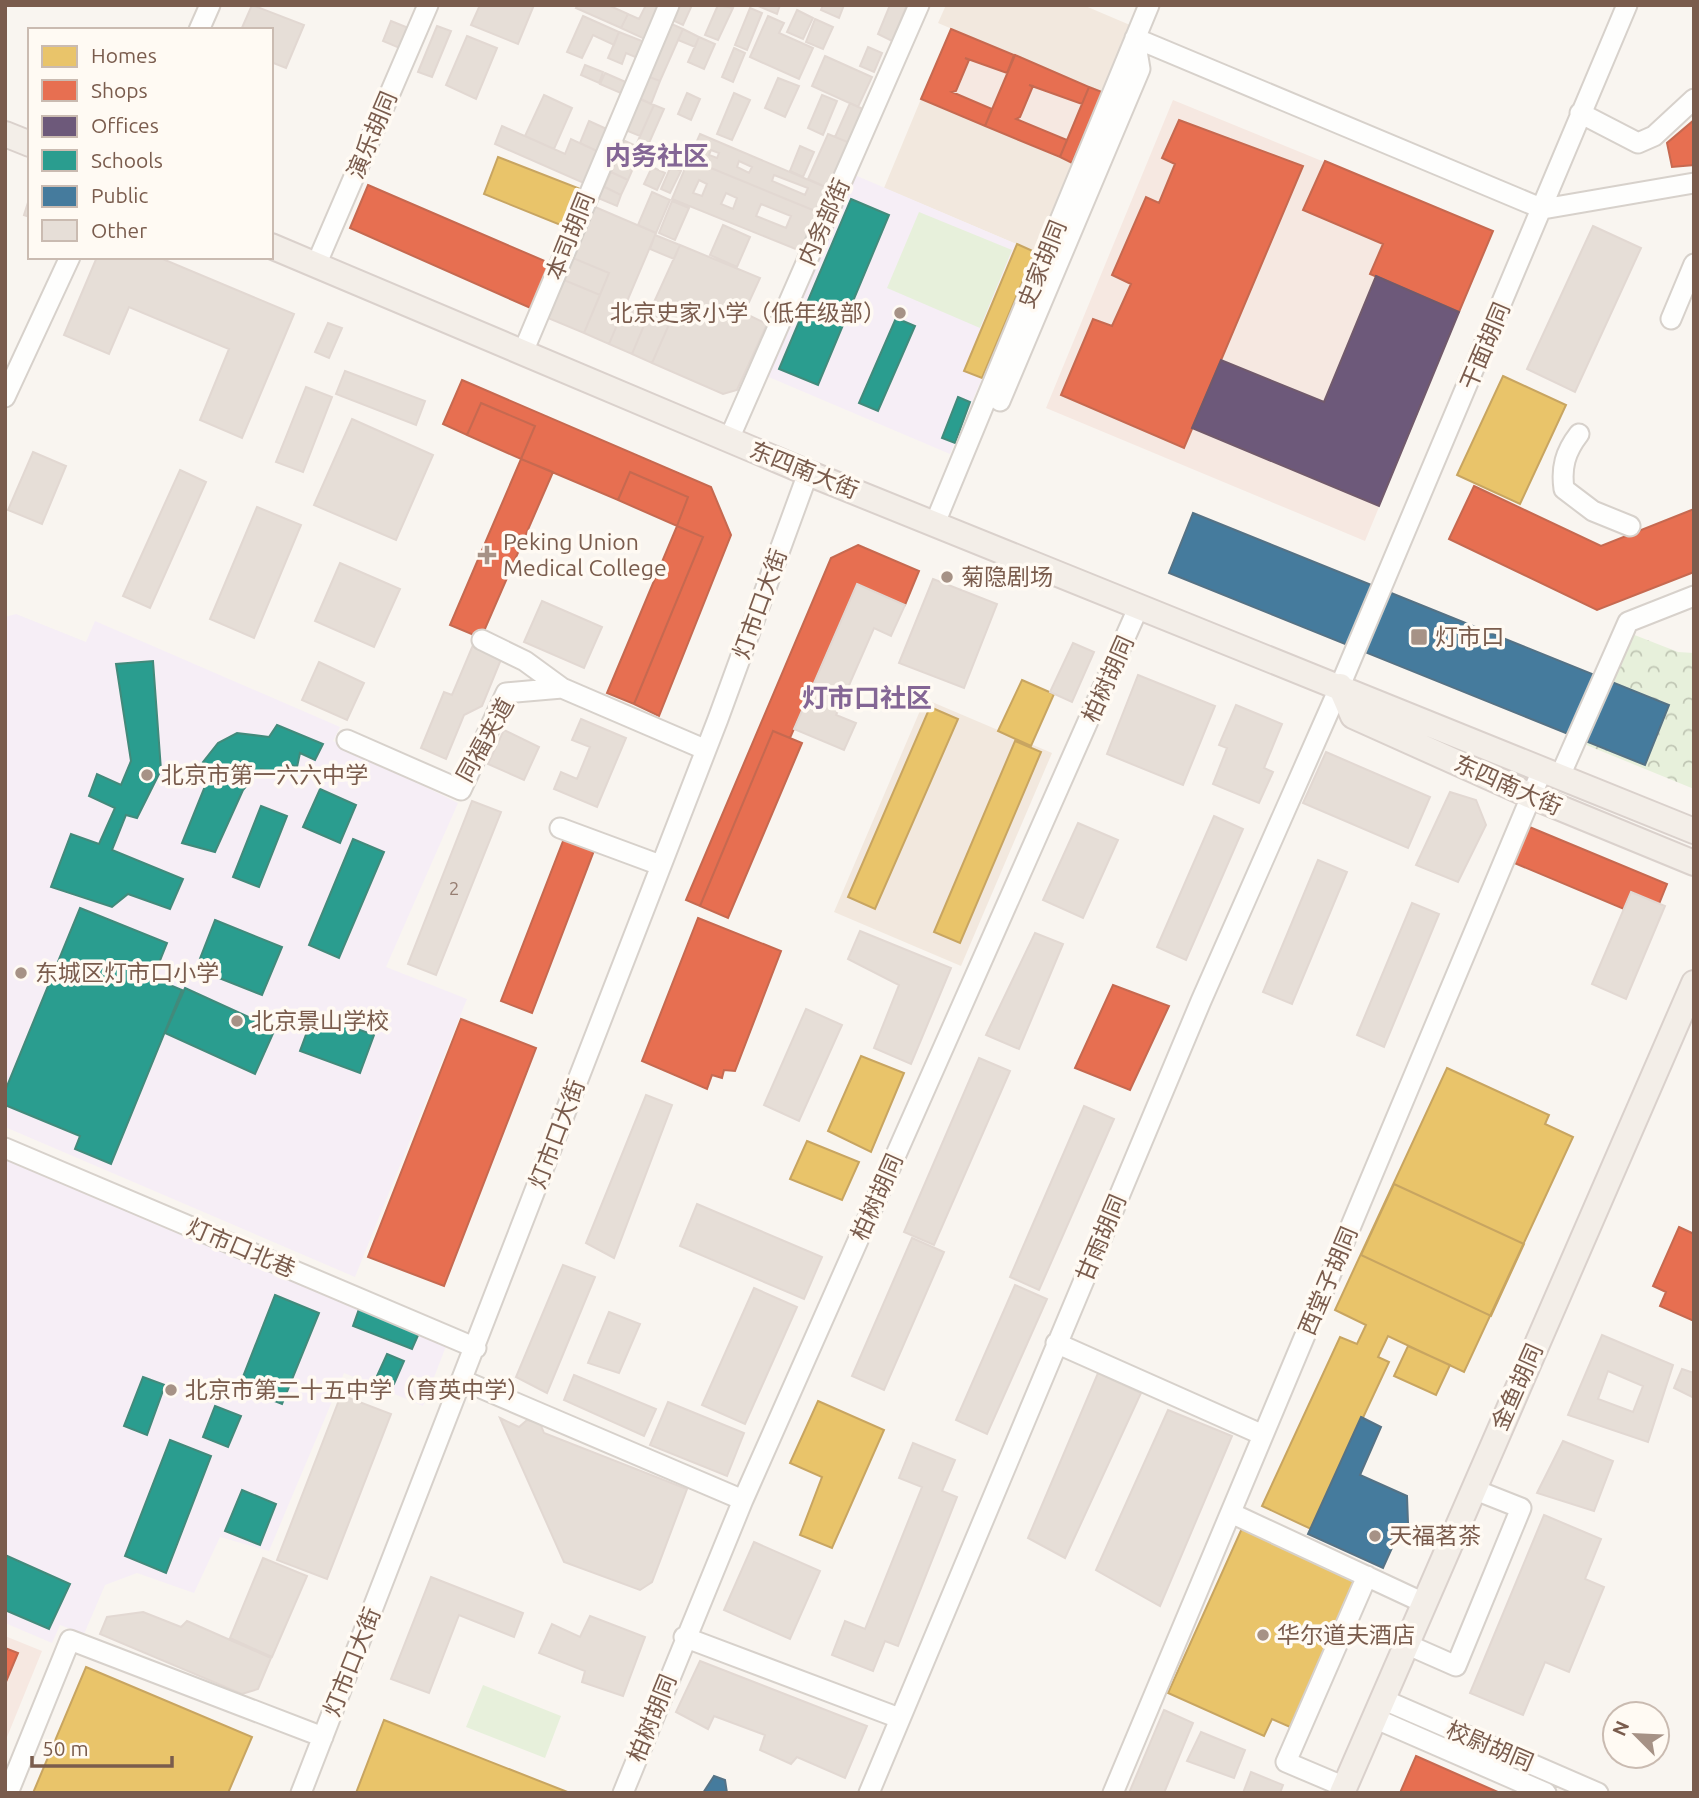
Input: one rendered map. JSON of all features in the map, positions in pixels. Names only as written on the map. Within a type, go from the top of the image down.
[{"type":"main road","points":[[5,134],[28,144]]},
{"type":"main road","name":"东四南大街","points":[[273,247],[808,473],[1694,831]]},
{"type":"main road","name":"东四南大街","points":[[1340,687],[1353,716],[1531,796],[1694,863]]},
{"type":"main road","name":"金鱼胡同","points":[[1344,1790],[1694,982]]},
{"type":"street","points":[[201,28],[210,5]]},
{"type":"street","name":"演乐胡同","points":[[316,265],[428,5]]},
{"type":"street","name":"本司胡同","points":[[523,352],[669,5]]},
{"type":"street","name":"内务部街","points":[[729,439],[919,5]]},
{"type":"street","points":[[941,525],[1140,69],[1135,38],[1149,5]]},
{"type":"street","name":"干面胡同","points":[[1340,687],[1627,5]]},
{"type":"street","points":[[1135,38],[1543,209],[1694,183]]},
{"type":"street","points":[[1580,113],[1639,143],[1654,135],[1694,99]]},
{"type":"street","points":[[5,397],[69,259]]},
{"type":"street","points":[[1671,319],[1694,264]]},
{"type":"street","points":[[1579,434],[1571,444],[1561,470],[1564,489],[1593,511],[1630,526]]},
{"type":"street","name":"灯市口大街","points":[[301,1793],[476,1348],[704,749],[718,719],[808,473]]},
{"type":"street","name":"西堂子胡同","points":[[1113,1793],[1531,796],[1552,772],[1628,622],[1694,596]]},
{"type":"street","name":"柏树胡同","points":[[623,1793],[684,1637],[743,1500],[1139,606]]},
{"type":"street","points":[[482,640],[525,661],[562,688]]},
{"type":"street","name":"甘雨胡同","points":[[869,1793],[1201,1001],[1340,687]]},
{"type":"street","name":"同福夹道","points":[[347,740],[461,790],[506,693],[562,688],[704,749]]},
{"type":"street","points":[[560,828],[660,865]]},
{"type":"street","name":"灯市口北巷","points":[[5,1148],[476,1348]]},
{"type":"street","points":[[1056,1343],[1264,1435]]},
{"type":"street","points":[[462,1380],[743,1500]]},
{"type":"street","points":[[1406,1644],[1455,1666],[1521,1508],[1473,1489]]},
{"type":"street","points":[[1231,1513],[1424,1603]]},
{"type":"street","points":[[1344,1790],[1286,1762],[1367,1576]]},
{"type":"street","points":[[684,1637],[899,1718]]},
{"type":"street","points":[[8,1793],[70,1640],[323,1737]]},
{"type":"street","name":"校尉胡同","points":[[1378,1709],[1546,1793]]},
{"type":"street","name":"校尉胡同","points":[[1378,1709],[1598,1793]]},
{"type":"shaded area","points":[[946,5],[1083,5],[1130,25],[1102,92],[938,23]]},
{"type":"shaded area","points":[[951,29],[1102,92],[1072,163],[921,99]]},
{"type":"shaded area","points":[[921,99],[1072,163],[1035,252],[884,188]]},
{"type":"shaded area","points":[[1173,100],[1493,231],[1365,541],[1046,408]]},
{"type":"shaded area","name":"北京史家小学（低年级部）","points":[[850,173],[1035,252],[950,454],[764,375]]},
{"type":"shaded area","name":"北京景山学校","points":[[16,614],[86,642],[95,621],[340,727],[333,741],[458,803],[386,967],[467,999],[355,1277],[5,1127],[5,617]]},
{"type":"shaded area","points":[[925,699],[1052,753],[961,966],[834,912]]},
{"type":"shaded area","name":"北京市第二十五中学（育英中学）","points":[[7,1156],[448,1341],[423,1406],[344,1373],[269,1551],[220,1537],[194,1593],[137,1573],[105,1585],[84,1634],[60,1625],[52,1643],[5,1623]]},
{"type":"shaded area","points":[[5,1636],[42,1651],[5,1742]]},
{"type":"green space","points":[[919,212],[1012,250],[980,328],[887,288]]},
{"type":"green space","points":[[1632,634],[1678,652],[1694,653],[1694,789],[1584,744]]},
{"type":"green space","points":[[483,1685],[561,1716],[545,1758],[466,1727]]},
{"type":"building: Homes","points":[[498,157],[583,190],[568,228],[484,194]]},
{"type":"building: Homes","points":[[1017,244],[1035,252],[982,378],[964,371]]},
{"type":"building: Homes","points":[[1503,376],[1566,405],[1520,504],[1457,475]]},
{"type":"building: Homes","points":[[1022,680],[1054,694],[1031,746],[998,731]]},
{"type":"building: Homes","points":[[930,707],[958,719],[875,909],[848,897]]},
{"type":"building: Homes","points":[[1015,741],[1041,752],[960,943],[934,932]]},
{"type":"building: Homes","points":[[861,1056],[904,1073],[871,1152],[828,1131]]},
{"type":"building: Homes","points":[[1447,1068],[1549,1115],[1545,1124],[1573,1137],[1464,1372],[1388,1336],[1378,1357],[1389,1362],[1311,1529],[1262,1506],[1340,1337],[1357,1344],[1366,1325],[1335,1310]]},
{"type":"building: Homes","points":[[807,1141],[859,1162],[842,1200],[790,1179]]},
{"type":"building: Homes","points":[[1394,1184],[1524,1244],[1491,1316],[1361,1255]]},
{"type":"building: Homes","points":[[1408,1346],[1450,1365],[1436,1395],[1394,1376]]},
{"type":"building: Homes","points":[[818,1401],[884,1430],[832,1548],[800,1535],[822,1477],[790,1463]]},
{"type":"building: Homes","name":"华尔道夫酒店","points":[[1243,1526],[1357,1577],[1290,1727],[1272,1719],[1264,1736],[1168,1693]]},
{"type":"building: Homes","points":[[86,1667],[252,1737],[228,1793],[33,1793]]},
{"type":"building: Homes","points":[[384,1720],[570,1793],[356,1793]]},
{"type":"building: Shops","points":[[951,29],[1014,55],[1007,73],[965,58],[969,60],[956,91],[952,92],[992,109],[985,126],[921,99]]},
{"type":"building: Shops","points":[[1015,55],[1089,87],[1082,104],[1033,86],[1020,117],[1016,119],[1067,140],[1060,157],[985,126]]},
{"type":"building: Shops","points":[[1089,87],[1102,92],[1072,163],[1060,157]]},
{"type":"building: Shops","points":[[1179,120],[1303,166],[1184,448],[1061,395],[1093,319],[1112,326],[1131,284],[1112,275],[1146,197],[1159,203],[1175,164],[1162,158]]},
{"type":"building: Shops","points":[[1694,120],[1694,165],[1672,167],[1667,143]]},
{"type":"building: Shops","points":[[1325,161],[1493,231],[1459,312],[1370,274],[1383,244],[1303,210]]},
{"type":"building: Shops","points":[[368,185],[554,265],[535,310],[350,228]]},
{"type":"building: Shops","points":[[462,380],[711,487],[731,535],[659,716],[634,704],[703,537],[677,526],[688,497],[630,472],[618,500],[521,459],[535,426],[481,403],[467,435],[443,424]]},
{"type":"building: Shops","points":[[481,403],[535,426],[521,459],[467,435]]},
{"type":"building: Shops","points":[[521,459],[553,472],[481,638],[450,625]]},
{"type":"building: Shops","points":[[630,472],[688,497],[677,526],[618,500]]},
{"type":"building: Shops","points":[[1474,486],[1601,546],[1694,509],[1694,572],[1597,610],[1449,539]]},
{"type":"building: Shops","points":[[677,526],[703,537],[634,704],[607,693]]},
{"type":"building: Shops","points":[[858,545],[919,571],[905,605],[857,584],[790,738],[773,731],[700,906],[686,900],[831,558]]},
{"type":"building: Shops","points":[[773,731],[802,743],[728,918],[700,906]]},
{"type":"building: Shops","points":[[1527,826],[1667,884],[1659,904],[1631,892],[1624,909],[1512,862]]},
{"type":"building: Shops","points":[[565,836],[595,848],[532,1013],[501,1001]]},
{"type":"building: Shops","points":[[698,918],[781,951],[735,1071],[724,1070],[722,1078],[712,1075],[707,1089],[642,1061]]},
{"type":"building: Shops","points":[[1113,985],[1169,1006],[1130,1090],[1075,1068]]},
{"type":"building: Shops","points":[[461,1019],[536,1048],[444,1286],[368,1257]]},
{"type":"building: Shops","points":[[1679,1227],[1694,1234],[1694,1321],[1660,1306],[1666,1292],[1653,1286]]},
{"type":"building: Shops","points":[[5,1648],[18,1653],[5,1684]]},
{"type":"building: Shops","points":[[1416,1756],[1500,1793],[1400,1793]]},
{"type":"building: Offices","points":[[1376,276],[1459,312],[1379,506],[1192,428],[1221,360],[1324,402]]},
{"type":"building: Schools","points":[[851,199],[889,215],[818,385],[779,369]]},
{"type":"building: Schools","points":[[896,318],[915,326],[878,411],[859,403]]},
{"type":"building: Schools","points":[[958,397],[970,402],[955,443],[942,438]]},
{"type":"building: Schools","points":[[153,661],[161,770],[137,818],[126,815],[112,850],[183,879],[170,909],[128,894],[112,907],[51,887],[71,834],[99,844],[115,808],[89,796],[97,774],[121,785],[131,761],[116,664]]},
{"type":"building: Schools","points":[[277,725],[323,744],[315,760],[300,753],[297,767],[286,763],[283,773],[261,769],[243,790],[215,852],[182,843],[212,769],[203,762],[218,743],[237,733],[269,737]]},
{"type":"building: Schools","points":[[320,789],[356,805],[340,843],[303,827]]},
{"type":"building: Schools","points":[[261,806],[287,816],[259,887],[233,877]]},
{"type":"building: Schools","points":[[353,839],[384,852],[339,958],[309,945]]},
{"type":"building: Schools","points":[[80,908],[167,943],[153,978],[182,990],[111,1164],[75,1149],[80,1136],[5,1105],[5,1091]]},
{"type":"building: Schools","points":[[215,920],[282,947],[262,995],[196,969]]},
{"type":"building: Schools","points":[[185,988],[275,1029],[255,1074],[165,1033]]},
{"type":"building: Schools","points":[[314,1013],[374,1035],[360,1073],[300,1051]]},
{"type":"building: Schools","points":[[275,1295],[319,1313],[282,1404],[239,1387]]},
{"type":"building: Schools","points":[[359,1309],[419,1333],[412,1349],[353,1326]]},
{"type":"building: Schools","points":[[387,1354],[404,1361],[394,1384],[377,1376]]},
{"type":"building: Schools","points":[[143,1377],[165,1385],[147,1435],[124,1426]]},
{"type":"building: Schools","points":[[215,1406],[241,1416],[228,1447],[203,1437]]},
{"type":"building: Schools","points":[[170,1440],[211,1456],[166,1573],[125,1556]]},
{"type":"building: Schools","points":[[242,1490],[276,1504],[260,1545],[225,1531]]},
{"type":"building: Schools","points":[[5,1555],[70,1584],[49,1629],[5,1610]]},
{"type":"building: Public","points":[[1193,513],[1669,705],[1645,765],[1169,573]]},
{"type":"building: Public","points":[[1361,1417],[1381,1427],[1360,1475],[1407,1496],[1408,1523],[1405,1529],[1400,1530],[1383,1568],[1308,1534]]},
{"type":"building: Public","points":[[714,1776],[725,1780],[727,1793],[703,1793]]},
{"type":"building: Other","points":[[252,5],[304,25],[286,68],[273,63],[273,28],[242,28]]},
{"type":"building: Other","points":[[480,5],[534,5],[518,44],[471,25]]},
{"type":"building: Other","points":[[578,5],[608,5],[628,14],[621,28],[576,8]]},
{"type":"building: Other","points":[[646,5],[662,5],[647,40],[621,28],[628,14],[639,19]]},
{"type":"building: Other","points":[[674,5],[692,5],[683,25],[668,18]]},
{"type":"building: Other","points":[[718,5],[733,8],[718,40],[705,35]]},
{"type":"building: Other","points":[[756,5],[780,5],[777,14]]},
{"type":"building: Other","points":[[823,5],[844,5],[839,18],[821,10]]},
{"type":"building: Other","points":[[890,5],[907,5],[892,41],[878,34]]},
{"type":"building: Other","points":[[750,8],[762,13],[747,50],[735,45]]},
{"type":"building: Other","points":[[797,10],[813,18],[803,39],[787,32]]},
{"type":"building: Other","points":[[583,16],[619,32],[614,45],[593,35],[582,58],[567,52]]},
{"type":"building: Other","points":[[768,16],[784,23],[779,33],[813,48],[799,79],[750,57]]},
{"type":"building: Other","points":[[815,19],[833,27],[823,49],[806,42]]},
{"type":"building: Other","points":[[391,21],[411,29],[402,49],[383,41]]},
{"type":"building: Other","points":[[667,22],[683,29],[660,81],[644,75]]},
{"type":"building: Other","points":[[437,26],[451,31],[432,77],[418,72]]},
{"type":"building: Other","points":[[683,29],[699,37],[695,47],[678,40]]},
{"type":"building: Other","points":[[619,32],[647,43],[640,59],[626,53],[622,64],[608,58]]},
{"type":"building: Other","points":[[467,36],[497,48],[476,99],[446,85]]},
{"type":"building: Other","points":[[699,37],[715,44],[704,69],[688,62]]},
{"type":"building: Other","points":[[868,47],[882,53],[874,72],[860,66]]},
{"type":"building: Other","points":[[734,48],[745,53],[733,82],[722,77]]},
{"type":"building: Other","points":[[825,56],[872,77],[858,107],[812,86]]},
{"type":"building: Other","points":[[585,65],[603,72],[599,83],[581,75]]},
{"type":"building: Other","points":[[605,73],[628,83],[623,94],[600,84]]},
{"type":"building: Other","points":[[644,75],[660,81],[651,104],[635,96]]},
{"type":"building: Other","points":[[778,78],[799,86],[785,117],[765,108]]},
{"type":"building: Other","points":[[687,93],[700,99],[691,120],[678,114]]},
{"type":"building: Other","points":[[734,93],[750,100],[732,140],[717,134]]},
{"type":"building: Other","points":[[544,95],[572,108],[554,149],[525,136]]},
{"type":"building: Other","points":[[822,95],[837,101],[823,135],[808,128]]},
{"type":"building: Other","points":[[637,98],[654,105],[640,136],[623,129]]},
{"type":"building: Other","points":[[850,103],[865,110],[850,143],[835,137]]},
{"type":"building: Other","points":[[654,105],[664,109],[642,159],[632,154]]},
{"type":"building: Other","points":[[589,121],[609,130],[599,152],[580,143]]},
{"type":"building: Other","points":[[502,126],[565,154],[571,139],[599,152],[586,184],[495,144]]},
{"type":"building: Other","points":[[700,134],[830,189],[820,213],[689,159]],"holes":[[[711,150],[719,153],[717,158],[709,155]],[[739,161],[752,167],[749,173],[737,167]],[[774,175],[808,188],[805,195],[772,181]]]},
{"type":"building: Other","points":[[828,134],[850,143],[830,189],[808,179]]},
{"type":"building: Other","points":[[625,141],[636,146],[632,154],[638,157],[628,180],[611,172]]},
{"type":"building: Other","points":[[800,146],[814,152],[803,177],[790,171]]},
{"type":"building: Other","points":[[689,159],[820,213],[803,252],[672,199]],"holes":[[[699,180],[707,184],[702,196],[693,193]],[[726,193],[737,198],[733,209],[721,204]],[[761,204],[791,216],[786,228],[756,216]]]},
{"type":"building: Other","points":[[671,166],[681,171],[670,193],[661,189]]},
{"type":"building: Other","points":[[652,167],[665,173],[657,190],[644,184]]},
{"type":"building: Other","points":[[611,172],[628,180],[621,195],[604,187]]},
{"type":"building: Other","points":[[603,186],[621,195],[617,206],[598,198]]},
{"type":"building: Other","points":[[652,192],[670,200],[656,233],[638,225]]},
{"type":"building: Other","points":[[672,201],[689,208],[675,240],[659,233]]},
{"type":"building: Other","points":[[595,207],[656,233],[609,344],[584,333],[609,273],[573,258]]},
{"type":"building: Other","points":[[723,225],[750,237],[737,267],[710,255]]},
{"type":"building: Other","points":[[1593,226],[1641,248],[1575,392],[1527,369]]},
{"type":"building: Other","points":[[655,235],[680,245],[674,259],[650,249]]},
{"type":"building: Other","points":[[680,245],[760,278],[744,313],[767,324],[737,390],[723,394],[652,363],[671,320],[650,311]]},
{"type":"building: Other","points":[[573,258],[609,273],[600,295],[564,280]]},
{"type":"building: Other","points":[[96,259],[163,259],[294,314],[242,438],[200,420],[229,349],[129,307],[109,354],[64,335]]},
{"type":"building: Other","points":[[564,280],[600,295],[584,333],[548,318]]},
{"type":"building: Other","points":[[625,306],[648,316],[632,354],[609,344]]},
{"type":"building: Other","points":[[650,311],[671,320],[652,363],[632,354]]},
{"type":"building: Other","points":[[328,323],[342,328],[329,358],[315,352]]},
{"type":"building: Other","points":[[345,371],[425,401],[416,425],[336,394]]},
{"type":"building: Other","points":[[306,387],[332,397],[303,472],[276,462]]},
{"type":"building: Other","points":[[352,419],[433,455],[396,540],[314,505]]},
{"type":"building: Other","points":[[33,452],[66,466],[42,524],[8,510]]},
{"type":"building: Other","points":[[180,470],[206,482],[150,608],[123,596]]},
{"type":"building: Other","points":[[257,507],[301,525],[254,638],[210,619]]},
{"type":"building: Other","points":[[340,563],[400,589],[374,647],[315,621]]},
{"type":"building: Other","points":[[933,579],[997,604],[964,688],[899,663]]},
{"type":"building: Other","points":[[857,584],[905,605],[891,636],[874,628],[836,715],[856,723],[844,750],[794,729]]},
{"type":"building: Other","points":[[542,601],[602,627],[584,668],[524,642]]},
{"type":"building: Other","points":[[1073,643],[1094,652],[1072,702],[1050,692]]},
{"type":"building: Other","points":[[473,645],[502,657],[482,706],[464,715],[446,759],[421,748],[444,692],[452,695]]},
{"type":"building: Other","points":[[319,662],[364,683],[347,720],[302,700]]},
{"type":"building: Other","points":[[1138,675],[1215,706],[1183,785],[1107,754]]},
{"type":"building: Other","points":[[1236,705],[1282,724],[1264,768],[1273,772],[1259,803],[1213,784],[1227,748],[1219,745]]},
{"type":"building: Other","points":[[581,719],[626,738],[597,807],[554,789],[561,772],[577,779],[590,747],[572,740]]},
{"type":"building: Other","points":[[504,730],[539,747],[524,780],[488,764]]},
{"type":"building: Other","points":[[1326,752],[1430,797],[1408,848],[1303,803]]},
{"type":"building: Other","points":[[1450,792],[1476,800],[1486,825],[1458,882],[1416,865]]},
{"type":"building: Other","points":[[472,801],[501,812],[436,975],[408,964]]},
{"type":"building: Other","points":[[1214,816],[1243,829],[1186,960],[1157,947]]},
{"type":"building: Other","points":[[1078,823],[1118,840],[1083,918],[1043,900]]},
{"type":"building: Other","points":[[1318,860],[1347,872],[1292,1004],[1263,992]]},
{"type":"building: Other","points":[[1631,892],[1665,906],[1626,999],[1592,984]]},
{"type":"building: Other","points":[[1412,903],[1439,914],[1384,1047],[1357,1035]]},
{"type":"building: Other","points":[[860,931],[951,968],[911,1064],[874,1048],[899,985],[848,959]]},
{"type":"building: Other","points":[[1035,933],[1063,944],[1019,1049],[986,1035]]},
{"type":"building: Other","points":[[806,1009],[842,1025],[799,1121],[764,1105]]},
{"type":"building: Other","points":[[979,1058],[1010,1071],[934,1245],[904,1232]]},
{"type":"building: Other","points":[[646,1095],[672,1105],[614,1258],[586,1243]]},
{"type":"building: Other","points":[[1084,1106],[1114,1119],[1039,1290],[1010,1277]]},
{"type":"building: Other","points":[[697,1204],[822,1257],[804,1299],[680,1246]]},
{"type":"building: Other","points":[[912,1238],[944,1252],[884,1390],[852,1376]]},
{"type":"building: Other","points":[[563,1265],[595,1277],[547,1393],[516,1377]]},
{"type":"building: Other","points":[[1015,1285],[1047,1299],[987,1434],[956,1420]]},
{"type":"building: Other","points":[[754,1288],[797,1307],[745,1424],[702,1405]]},
{"type":"building: Other","points":[[609,1312],[640,1324],[619,1373],[588,1363]]},
{"type":"building: Other","points":[[1602,1335],[1673,1365],[1648,1442],[1568,1415]],"holes":[[[1608,1371],[1643,1386],[1633,1412],[1598,1399]]]},
{"type":"building: Other","points":[[1682,1369],[1694,1373],[1694,1398],[1674,1388]]},
{"type":"building: Other","points":[[1098,1373],[1141,1393],[1065,1558],[1028,1538]]},
{"type":"building: Other","points":[[574,1375],[656,1409],[644,1436],[564,1400]]},
{"type":"building: Other","points":[[341,1395],[391,1414],[327,1579],[277,1560]]},
{"type":"building: Other","points":[[668,1402],[744,1433],[727,1476],[650,1445]]},
{"type":"building: Other","points":[[1168,1410],[1232,1436],[1160,1606],[1096,1570]]},
{"type":"building: Other","points":[[500,1418],[519,1427],[527,1420],[540,1423],[544,1433],[687,1489],[652,1582],[640,1590],[564,1562]]},
{"type":"building: Other","points":[[1563,1441],[1613,1461],[1594,1511],[1537,1493]]},
{"type":"building: Other","points":[[913,1443],[955,1460],[942,1491],[957,1497],[898,1646],[885,1641],[873,1671],[832,1655],[845,1621],[865,1629],[922,1487],[899,1478]]},
{"type":"building: Other","points":[[1544,1515],[1601,1539],[1585,1579],[1604,1587],[1569,1672],[1545,1662],[1523,1715],[1470,1693]]},
{"type":"building: Other","points":[[754,1542],[820,1571],[790,1639],[724,1610]]},
{"type":"building: Other","points":[[263,1558],[307,1576],[272,1657],[230,1638]]},
{"type":"building: Other","points":[[431,1577],[523,1613],[514,1637],[459,1615],[429,1693],[391,1679]]},
{"type":"building: Other","points":[[143,1612],[181,1627],[187,1621],[271,1658],[258,1689],[242,1694],[100,1634],[107,1617]]},
{"type":"building: Other","points":[[590,1616],[645,1637],[623,1696],[582,1682],[585,1671],[539,1653],[552,1624],[580,1637]]},
{"type":"building: Other","points":[[700,1661],[867,1726],[845,1778],[797,1757],[791,1764],[760,1750],[765,1735],[714,1716],[708,1729],[676,1712]]},
{"type":"building: Other","points":[[1164,1710],[1193,1723],[1164,1793],[1129,1793]]},
{"type":"building: Other","points":[[1201,1732],[1245,1750],[1234,1778],[1187,1761]]},
{"type":"building: Other","points":[[1251,1772],[1283,1785],[1280,1793],[1243,1793]]},
{"type":"place","name":"北京史家小学（低年级部）","points":[[900,313]]},
{"type":"place","name":"Peking Union Medical College","points":[[487,555]]},
{"type":"place","name":"菊隐剧场","points":[[947,577]]},
{"type":"place","name":"灯市口","points":[[1419,637]]},
{"type":"place","name":"北京市第一六六中学","points":[[147,775]]},
{"type":"place","name":"东城区灯市口小学","points":[[21,973]]},
{"type":"place","name":"北京景山学校","points":[[237,1021]]},
{"type":"place","name":"北京市第二十五中学（育英中学）","points":[[171,1390]]},
{"type":"place","name":"天福茗茶","points":[[1375,1536]]},
{"type":"place","name":"华尔道夫酒店","points":[[1263,1635]]},
{"type":"district","name":"内务社区","points":[[657,156]]},
{"type":"district","name":"灯市口社区","points":[[867,698]]}]
